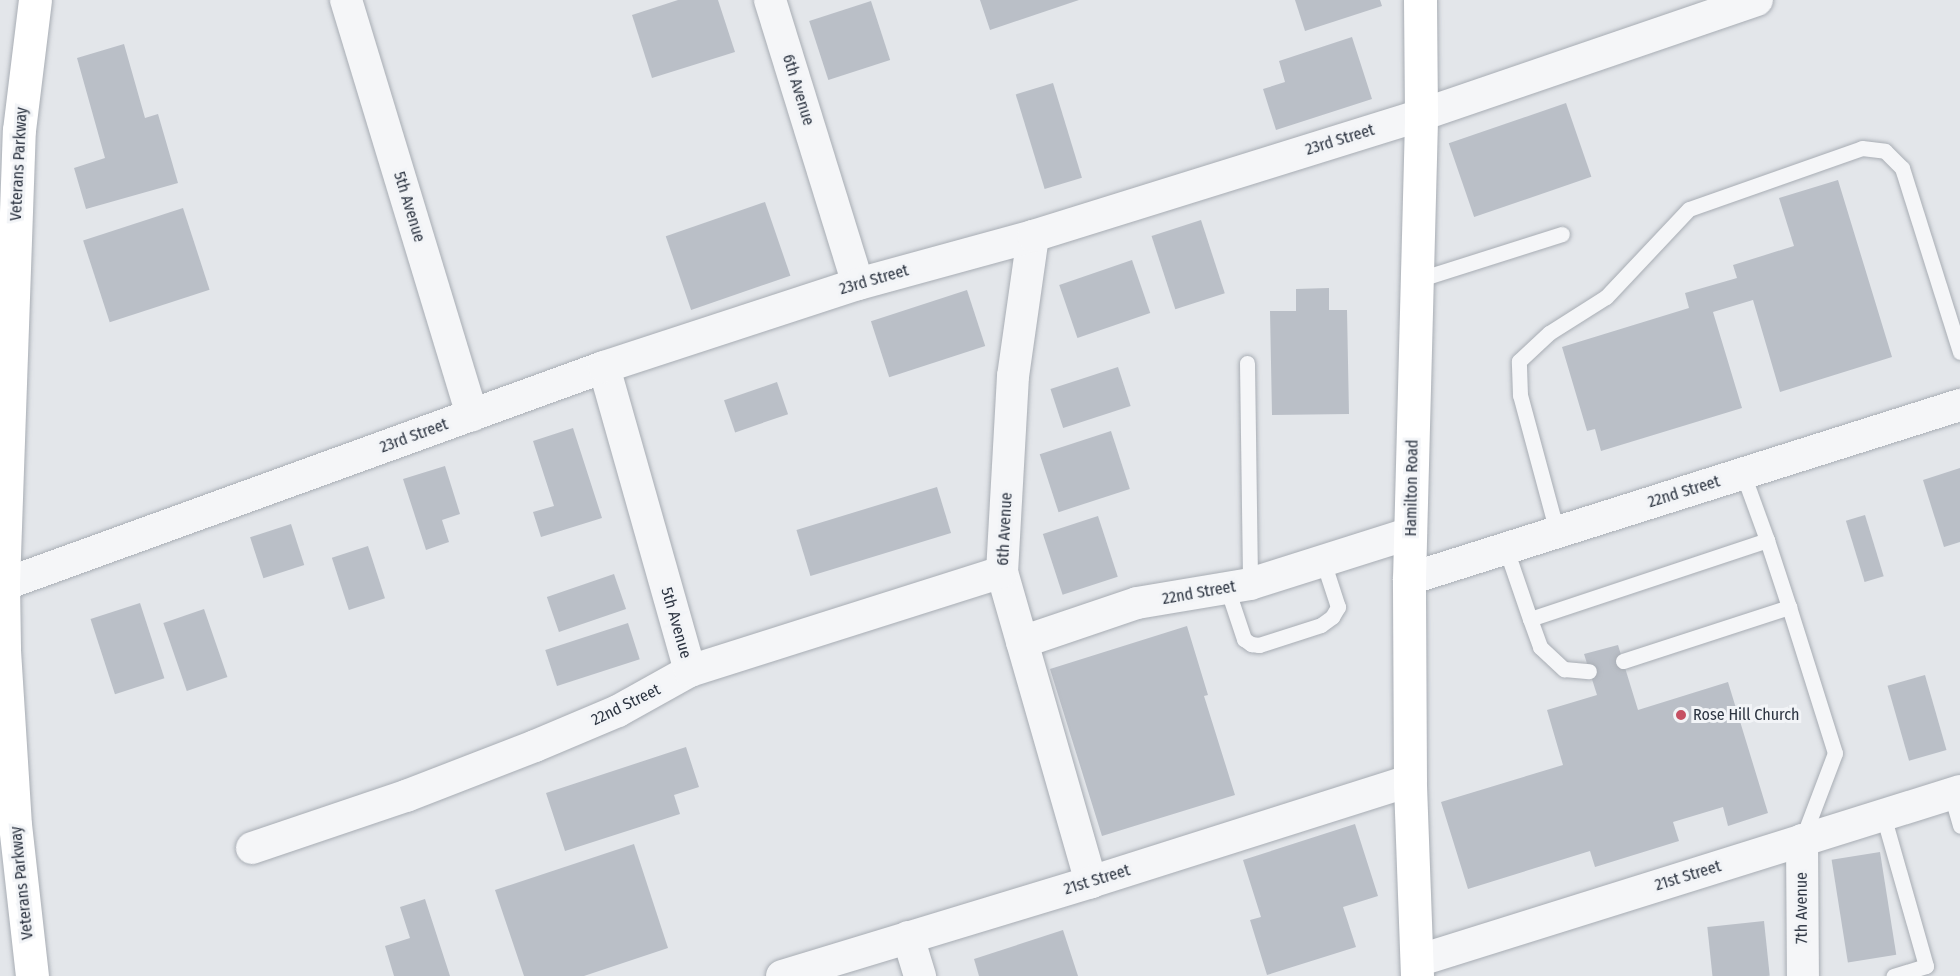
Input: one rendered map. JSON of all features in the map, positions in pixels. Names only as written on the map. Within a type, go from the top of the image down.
[{"type":"main road","name":"Veterans Parkway","points":[[32,976],[15,825],[2,585],[19,130],[35,0]]},
{"type":"main road","name":"Hamilton Road","points":[[1417,969],[1410,781],[1409,579],[1421,115],[1420,0]]},
{"type":"street","name":"5th Avenue","points":[[346,0],[472,415]]},
{"type":"street","name":"6th Avenue","points":[[770,0],[858,284]]},
{"type":"street","name":"23rd Street","points":[[2,585],[604,367],[858,284],[1033,236],[1421,115],[1757,0]]},
{"type":"street","name":"6th Avenue","points":[[1033,236],[1013,376],[1002,572],[1091,882]]},
{"type":"street","name":"5th Avenue","points":[[604,367],[690,671]]},
{"type":"street","name":"22nd Street","points":[[1409,579],[1960,405]]},
{"type":"street","name":"22nd Street","points":[[1022,642],[1137,603],[1238,586],[1411,533]]},
{"type":"street","name":"22nd Street","points":[[252,848],[406,796],[535,746],[618,711],[690,671],[1002,572]]},
{"type":"street","name":"21st Street","points":[[782,976],[1091,882],[1410,781]]},
{"type":"street","name":"21st Street","points":[[1417,969],[1802,840],[1955,792]]},
{"type":"street","name":"7th Avenue","points":[[1802,840],[1803,976]]},
{"type":"street","points":[[908,936],[921,976]]},
{"type":"lane","points":[[1557,532],[1520,395],[1519,361],[1549,333],[1606,297],[1689,209],[1862,148],[1885,151],[1902,168],[1960,352]]},
{"type":"lane","points":[[1417,280],[1562,234]]},
{"type":"lane","points":[[1247,363],[1238,586],[1244,639],[1251,644],[1259,645],[1321,625],[1332,617],[1338,607],[1323,561]]},
{"type":"lane","points":[[1743,474],[1790,607],[1835,753],[1802,840]]},
{"type":"lane","points":[[1530,619],[1767,540]]},
{"type":"lane","points":[[1506,549],[1540,646],[1564,669],[1589,671]]},
{"type":"lane","points":[[1623,661],[1790,607]]},
{"type":"lane","points":[[1955,792],[1960,826]]},
{"type":"lane","points":[[1883,815],[1926,966],[1893,976]]},
{"type":"building","points":[[678,0],[718,0],[735,52],[652,78],[632,15]]},
{"type":"building","points":[[980,0],[1079,0],[990,30]]},
{"type":"building","points":[[1295,0],[1380,0],[1382,6],[1305,31]]},
{"type":"building","points":[[871,1],[890,60],[828,80],[809,21]]},
{"type":"building","points":[[1352,37],[1372,99],[1276,130],[1263,89],[1285,82],[1279,61]]},
{"type":"building","points":[[124,44],[145,118],[158,114],[178,183],[86,209],[74,168],[105,158],[77,58]]},
{"type":"building","points":[[1053,83],[1082,178],[1045,189],[1016,94]]},
{"type":"building","points":[[1566,103],[1591,177],[1474,217],[1449,143]]},
{"type":"building","points":[[1838,180],[1892,357],[1780,392],[1753,300],[1713,312],[1742,408],[1601,451],[1595,429],[1587,431],[1562,347],[1689,308],[1685,293],[1737,278],[1733,265],[1794,246],[1779,198]]},
{"type":"building","points":[[765,202],[790,276],[691,310],[666,236]]},
{"type":"building","points":[[183,208],[210,290],[110,322],[83,240]]},
{"type":"building","points":[[1201,220],[1225,293],[1175,309],[1152,236]]},
{"type":"building","points":[[1132,260],[1150,313],[1077,338],[1059,285]]},
{"type":"building","points":[[1329,288],[1329,310],[1347,310],[1349,414],[1272,415],[1270,311],[1296,311],[1296,289]]},
{"type":"building","points":[[967,290],[985,346],[889,377],[871,321]]},
{"type":"building","points":[[1118,367],[1131,406],[1063,428],[1050,389]]},
{"type":"building","points":[[777,382],[788,414],[735,432],[724,400]]},
{"type":"building","points":[[573,428],[602,518],[541,537],[533,512],[554,506],[533,441]]},
{"type":"building","points":[[1111,431],[1130,489],[1059,512],[1040,454]]},
{"type":"building","points":[[445,466],[460,514],[442,520],[449,542],[426,550],[403,479]]},
{"type":"building","points":[[1960,468],[1960,542],[1944,547],[1923,480]]},
{"type":"building","points":[[937,487],[951,533],[810,576],[796,530]]},
{"type":"building","points":[[1865,515],[1884,576],[1865,582],[1846,521]]},
{"type":"building","points":[[1098,516],[1118,577],[1063,595],[1043,534]]},
{"type":"building","points":[[291,524],[304,565],[263,578],[250,537]]},
{"type":"building","points":[[368,546],[385,598],[349,610],[332,558]]},
{"type":"building","points":[[614,574],[626,609],[559,632],[547,597]]},
{"type":"building","points":[[140,603],[164,678],[115,694],[91,619]]},
{"type":"building","points":[[204,609],[227,677],[187,691],[163,623]]},
{"type":"building","points":[[628,623],[640,659],[557,686],[545,650]]},
{"type":"building","points":[[1187,626],[1208,695],[1204,696],[1235,795],[1102,836],[1050,669]]},
{"type":"building","points":[[1618,645],[1638,710],[1728,682],[1768,813],[1728,826],[1723,807],[1673,822],[1679,841],[1595,867],[1590,851],[1468,889],[1441,802],[1563,765],[1547,710],[1597,695],[1584,654]]},
{"type":"building","points":[[1925,675],[1946,750],[1909,761],[1888,686]]},
{"type":"building","points":[[686,747],[699,787],[674,795],[680,814],[565,851],[546,793]]},
{"type":"building","points":[[1355,824],[1378,896],[1343,907],[1356,947],[1267,975],[1250,920],[1261,917],[1243,860]]},
{"type":"building","points":[[634,844],[668,948],[584,976],[524,976],[495,890]]},
{"type":"building","points":[[1880,852],[1896,955],[1848,962],[1832,860]]},
{"type":"building","points":[[425,899],[450,976],[394,976],[385,946],[410,938],[400,907]]},
{"type":"building","points":[[1764,921],[1770,976],[1712,976],[1707,927]]},
{"type":"building","points":[[1063,930],[1078,976],[979,976],[974,959]]},
{"type":"place","name":"Rose Hill Church","points":[[1681,715]]}]
